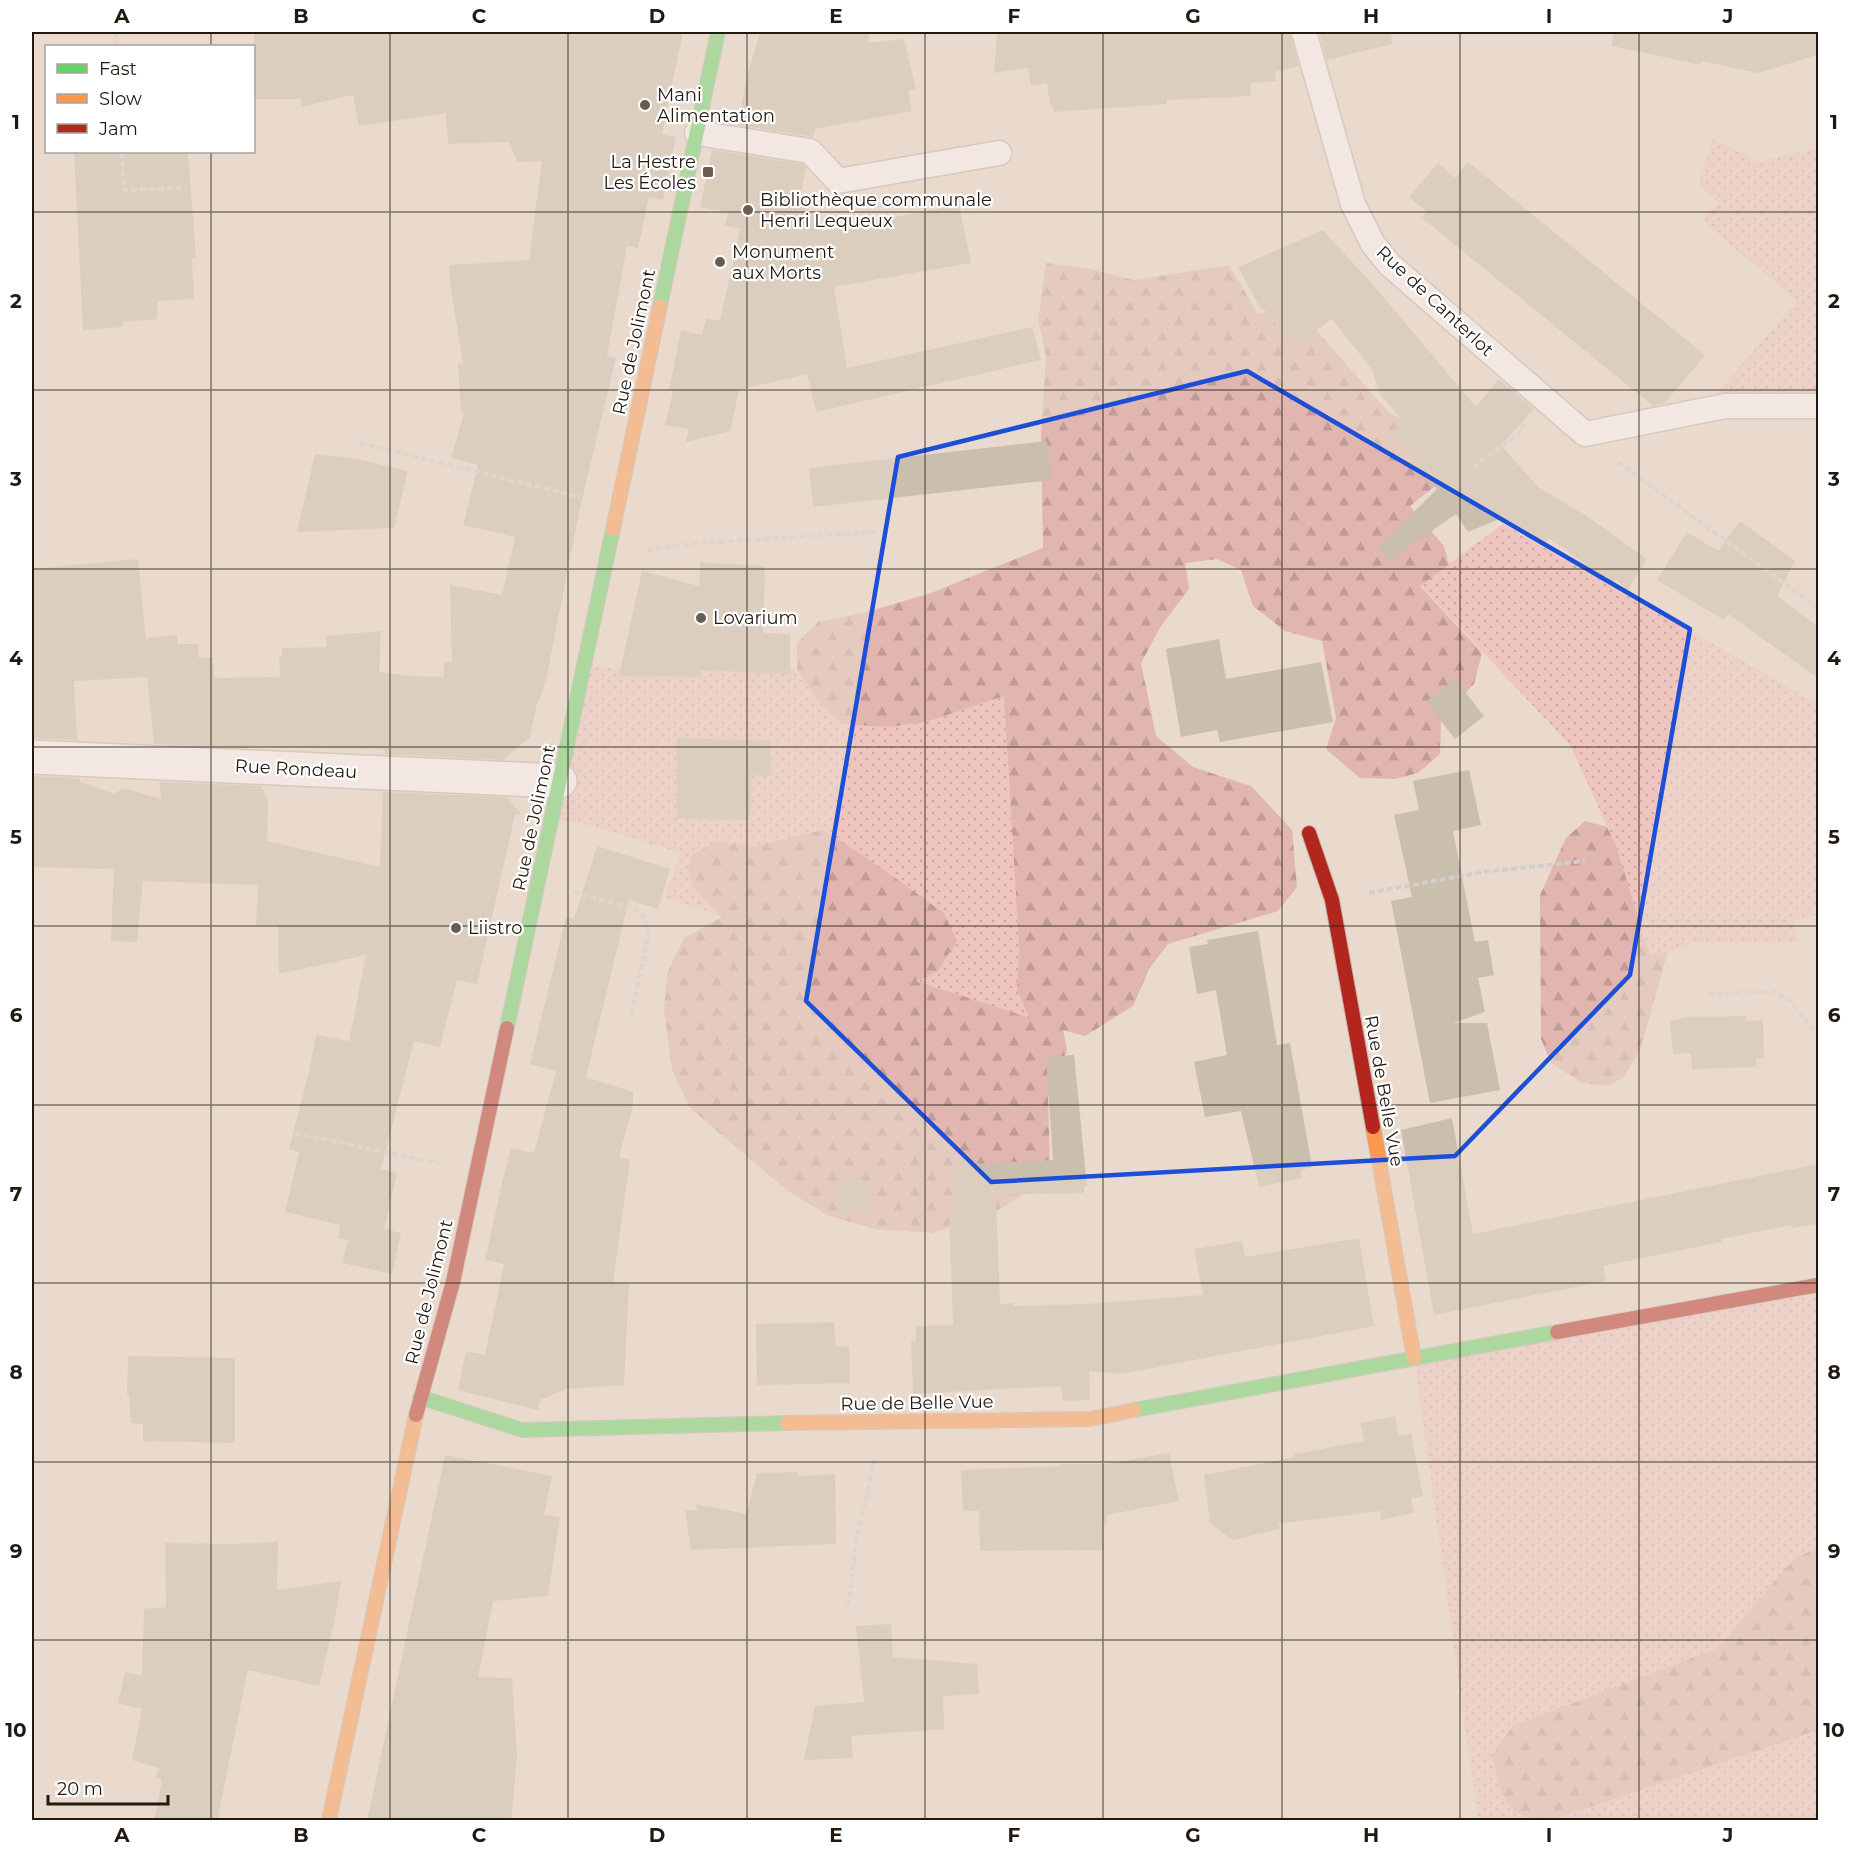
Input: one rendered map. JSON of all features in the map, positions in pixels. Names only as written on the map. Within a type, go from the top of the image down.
[{"type":"street","name":"Rue de Jolimont","points":[[329,1821],[420,1397],[453,1282],[718,32]]},
{"type":"street","name":"Rue Rondeau","points":[[32,757],[560,781]]},
{"type":"street","name":"Rue de Belle Vue","points":[[1309,833],[1332,900],[1414,1358]]},
{"type":"street","name":"Rue de Belle Vue","points":[[420,1397],[522,1430],[884,1421],[1090,1419],[1818,1285]]},
{"type":"lane","name":"Rue de Canterlot","points":[[1304,32],[1348,187],[1363,226],[1373,244],[1390,265],[1585,434]]},
{"type":"lane","points":[[697,133],[810,151],[838,182],[999,153]]},
{"type":"lane","points":[[1585,434],[1725,406],[1818,406]]},
{"type":"path","points":[[122,153],[124,190],[186,188]]},
{"type":"path","points":[[1473,467],[1519,434],[1538,394]]},
{"type":"path","points":[[1585,434],[1609,455],[1818,608]]},
{"type":"path","points":[[360,443],[617,506]]},
{"type":"path","points":[[609,544],[649,551],[700,543],[888,531]]},
{"type":"path","points":[[1332,900],[1483,872],[1585,861]]},
{"type":"path","points":[[538,884],[636,909],[646,919],[649,934],[630,1019]]},
{"type":"path","points":[[1708,994],[1774,991],[1791,1002],[1818,1035]]},
{"type":"path","points":[[295,1133],[477,1171]]},
{"type":"path","points":[[848,1606],[857,1537],[884,1421]]},
{"type":"highlighted area","points":[[1247,371],[1690,629],[1630,975],[1455,1156],[991,1182],[806,1001],[898,457]]},
{"type":"shaded area","points":[[1713,139],[1758,162],[1818,148],[1818,392],[1710,401],[1797,301],[1701,219],[1718,203],[1699,184]]},
{"type":"shaded area","points":[[1503,524],[1818,704],[1818,915],[1793,920],[1797,942],[1694,943],[1650,957],[1616,845],[1570,745],[1420,585]]},
{"type":"shaded area","points":[[584,666],[621,669],[797,668],[819,704],[926,722],[1004,696],[1019,946],[1017,991],[1031,1019],[665,898],[680,853],[582,823],[552,819]]},
{"type":"shaded area","points":[[1818,1285],[1818,1820],[1478,1820],[1414,1358]]},
{"type":"green space","points":[[1046,263],[1086,268],[1134,280],[1229,265],[1258,314],[1292,302],[1389,413],[1410,422],[1463,397],[1488,413],[1491,442],[1410,506],[1444,546],[1449,565],[1420,586],[1482,653],[1474,684],[1441,718],[1440,754],[1418,773],[1395,779],[1360,778],[1326,749],[1336,718],[1322,641],[1285,631],[1253,606],[1241,570],[1217,559],[1185,563],[1189,589],[1161,626],[1141,663],[1156,736],[1193,767],[1251,786],[1292,830],[1297,887],[1278,911],[1168,944],[1149,969],[1133,1006],[1085,1036],[1063,1030],[1067,1050],[1048,1097],[1050,1169],[1032,1188],[994,1213],[933,1233],[875,1229],[829,1216],[788,1191],[690,1108],[672,1070],[664,1010],[667,973],[684,938],[722,917],[694,888],[688,871],[692,855],[716,842],[756,846],[823,830],[944,913],[957,941],[937,972],[916,981],[1030,1018],[1017,991],[1019,946],[1004,696],[926,722],[888,727],[843,724],[819,704],[797,668],[797,643],[818,622],[867,612],[931,593],[1043,548],[1041,434],[1046,357],[1038,319]]},
{"type":"green space","points":[[1585,821],[1607,827],[1616,845],[1650,956],[1668,951],[1640,1051],[1623,1078],[1607,1086],[1582,1083],[1551,1063],[1541,1039],[1540,895],[1566,838]]},
{"type":"green space","points":[[1818,1547],[1818,1730],[1551,1820],[1535,1819],[1513,1810],[1502,1793],[1492,1755],[1513,1726],[1718,1648],[1793,1560]]},
{"type":"building","points":[[254,32],[683,32],[662,134],[676,137],[663,200],[649,197],[638,248],[627,246],[607,356],[616,358],[580,508],[547,675],[540,699],[538,699],[530,737],[503,760],[385,754],[385,750],[377,749],[248,746],[249,748],[154,744],[147,677],[74,681],[77,740],[32,738],[32,569],[138,559],[146,638],[177,635],[177,644],[198,644],[199,658],[212,657],[215,678],[280,677],[279,656],[282,656],[282,648],[327,647],[326,636],[381,631],[379,672],[444,677],[444,662],[452,661],[450,585],[502,595],[515,537],[463,525],[478,465],[451,458],[464,413],[461,413],[458,363],[463,364],[449,265],[529,260],[542,161],[517,162],[509,142],[448,144],[446,113],[359,126],[353,95],[301,107],[301,99],[255,99]]},
{"type":"building","points":[[760,32],[870,32],[868,43],[904,39],[916,89],[908,91],[912,111],[815,129],[813,137],[737,125]]},
{"type":"building","points":[[997,32],[1290,32],[1299,66],[1275,72],[1276,81],[1250,83],[1251,96],[1167,100],[1167,104],[1054,112],[1050,105],[1047,83],[1031,86],[1028,68],[994,73]]},
{"type":"building","points":[[1319,32],[1391,32],[1392,44],[1327,60]]},
{"type":"building","points":[[1613,32],[1818,32],[1818,55],[1758,73],[1701,61],[1701,65],[1612,46]]},
{"type":"building","points":[[712,150],[803,164],[806,168],[799,201],[812,213],[822,231],[959,205],[971,263],[834,287],[847,368],[1032,327],[1041,360],[816,412],[807,374],[739,390],[730,431],[686,442],[689,429],[665,425],[673,391],[669,390],[681,330],[702,335],[706,318],[720,321],[740,229],[725,226],[728,212],[700,207]]},
{"type":"building","points":[[74,153],[188,153],[196,258],[192,259],[194,299],[157,301],[158,319],[123,322],[123,327],[83,330]]},
{"type":"building","points":[[1468,162],[1705,355],[1665,403],[1653,406],[1422,218],[1427,212],[1409,197],[1438,163],[1455,178]]},
{"type":"building","points":[[1323,230],[1374,286],[1476,407],[1499,379],[1534,409],[1501,445],[1538,487],[1588,517],[1647,559],[1627,591],[1616,579],[1612,584],[1549,538],[1546,543],[1499,519],[1468,532],[1456,514],[1389,561],[1378,548],[1437,489],[1392,430],[1404,422],[1380,394],[1372,370],[1332,319],[1294,347],[1264,309],[1261,310],[1238,267]]},
{"type":"building","points":[[1047,441],[1052,480],[813,507],[809,468]]},
{"type":"building","points":[[315,454],[353,458],[408,471],[394,528],[297,532]]},
{"type":"building","points":[[1740,521],[1795,561],[1777,596],[1818,626],[1818,678],[1728,614],[1724,620],[1657,580],[1687,532],[1718,551]]},
{"type":"building","points":[[700,562],[765,566],[763,633],[790,634],[790,674],[699,670],[702,677],[619,676],[642,571],[699,586]]},
{"type":"building","points":[[1219,639],[1226,679],[1321,662],[1333,722],[1220,742],[1217,730],[1181,737],[1166,649]]},
{"type":"building","points":[[1455,679],[1484,716],[1455,739],[1426,702]]},
{"type":"building","points":[[677,738],[771,741],[770,776],[751,775],[750,820],[677,818]]},
{"type":"building","points":[[1469,770],[1481,825],[1453,831],[1475,942],[1488,940],[1494,975],[1478,978],[1485,1012],[1453,1023],[1487,1023],[1500,1090],[1430,1103],[1391,901],[1412,897],[1394,815],[1419,810],[1413,781]]},
{"type":"building","points":[[32,776],[80,778],[80,782],[115,794],[121,789],[161,799],[159,782],[261,786],[268,800],[267,841],[380,867],[383,792],[507,797],[521,814],[515,814],[477,984],[457,980],[440,1047],[414,1041],[381,1169],[397,1173],[384,1229],[401,1233],[392,1274],[342,1263],[348,1240],[338,1238],[340,1225],[285,1212],[299,1152],[289,1149],[316,1035],[349,1041],[366,955],[279,974],[278,925],[256,925],[258,885],[143,881],[137,942],[111,941],[114,869],[32,867]]},
{"type":"building","points":[[597,846],[670,869],[658,909],[629,900],[586,1077],[633,1092],[633,1105],[619,1157],[630,1160],[613,1282],[629,1284],[624,1385],[566,1389],[540,1400],[538,1410],[458,1390],[466,1351],[485,1355],[504,1264],[485,1260],[511,1148],[534,1153],[556,1071],[530,1064],[566,917],[574,919]]},
{"type":"building","points":[[1258,931],[1277,1045],[1290,1043],[1312,1167],[1301,1170],[1302,1178],[1259,1187],[1241,1111],[1205,1117],[1194,1062],[1227,1055],[1216,990],[1197,994],[1189,947],[1208,944],[1207,940]]},
{"type":"building","points":[[1746,1016],[1746,1021],[1763,1020],[1764,1059],[1756,1059],[1757,1067],[1692,1069],[1691,1053],[1673,1054],[1670,1021],[1689,1017]]},
{"type":"building","points":[[1074,1055],[1087,1186],[1084,1186],[1084,1193],[996,1195],[1000,1304],[1014,1303],[1014,1306],[1086,1304],[1203,1295],[1194,1249],[1242,1241],[1245,1257],[1359,1238],[1374,1326],[1121,1374],[1089,1371],[1090,1400],[1063,1401],[1061,1386],[913,1394],[911,1341],[916,1341],[916,1326],[953,1325],[949,1208],[956,1209],[955,1165],[1053,1160],[1046,1057]]},
{"type":"building","points":[[1452,1118],[1473,1234],[1818,1164],[1818,1224],[1792,1228],[1791,1225],[1721,1239],[1722,1242],[1603,1266],[1606,1281],[1434,1315],[1401,1130]]},
{"type":"building","points":[[867,1180],[870,1211],[839,1214],[837,1182]]},
{"type":"building","points":[[834,1322],[836,1347],[849,1346],[850,1383],[757,1385],[756,1324]]},
{"type":"building","points":[[128,1356],[235,1358],[235,1443],[143,1441],[143,1424],[131,1423],[129,1395],[127,1395]]},
{"type":"building","points":[[1395,1416],[1399,1436],[1411,1434],[1423,1496],[1411,1498],[1414,1513],[1381,1520],[1380,1511],[1278,1524],[1281,1529],[1232,1540],[1210,1523],[1204,1475],[1295,1457],[1294,1454],[1364,1441],[1360,1423]]},
{"type":"building","points":[[1169,1453],[1179,1501],[1107,1515],[1107,1524],[1103,1524],[1104,1550],[980,1551],[979,1511],[963,1511],[961,1470],[1060,1466],[1060,1464],[1106,1464]]},
{"type":"building","points":[[445,1455],[552,1476],[544,1515],[560,1517],[548,1596],[493,1601],[478,1677],[512,1678],[517,1758],[511,1821],[367,1821]]},
{"type":"building","points":[[797,1472],[798,1476],[835,1474],[836,1544],[691,1550],[685,1510],[697,1510],[696,1504],[746,1514],[757,1473]]},
{"type":"building","points":[[278,1542],[277,1590],[341,1581],[334,1624],[319,1686],[248,1670],[217,1821],[154,1821],[162,1780],[156,1778],[159,1768],[132,1760],[142,1709],[118,1703],[125,1672],[142,1676],[144,1609],[166,1607],[165,1543]]},
{"type":"building","points":[[891,1624],[893,1657],[977,1664],[979,1694],[943,1696],[944,1729],[851,1736],[853,1758],[804,1760],[815,1706],[864,1702],[856,1626]]},
{"type":"traffic: fast","points":[[660,306],[718,32]]},
{"type":"traffic: fast","points":[[507,1028],[613,529]]},
{"type":"traffic: fast","points":[[1134,1410],[1557,1332]]},
{"type":"traffic: fast","points":[[420,1397],[522,1430],[787,1423]]},
{"type":"traffic: slow","points":[[613,529],[660,306]]},
{"type":"traffic: slow","points":[[1373,1127],[1414,1358]]},
{"type":"traffic: slow","points":[[787,1423],[1090,1419],[1134,1410]]},
{"type":"traffic: slow","points":[[329,1820],[416,1415]]},
{"type":"traffic: jam","points":[[1309,833],[1332,900],[1373,1127]]},
{"type":"traffic: jam","points":[[416,1415],[453,1282],[507,1028]]},
{"type":"traffic: jam","points":[[1557,1332],[1818,1285]]},
{"type":"place","name":"Mani Alimentation","points":[[645,105]]},
{"type":"place","name":"La Hestre Les Écoles","points":[[708,172]]},
{"type":"place","name":"Bibliothèque communale Henri Lequeux","points":[[748,210]]},
{"type":"place","name":"Monument aux Morts","points":[[720,262]]},
{"type":"place","name":"Lovarium","points":[[701,618]]},
{"type":"place","name":"Liistro","points":[[456,928]]}]
